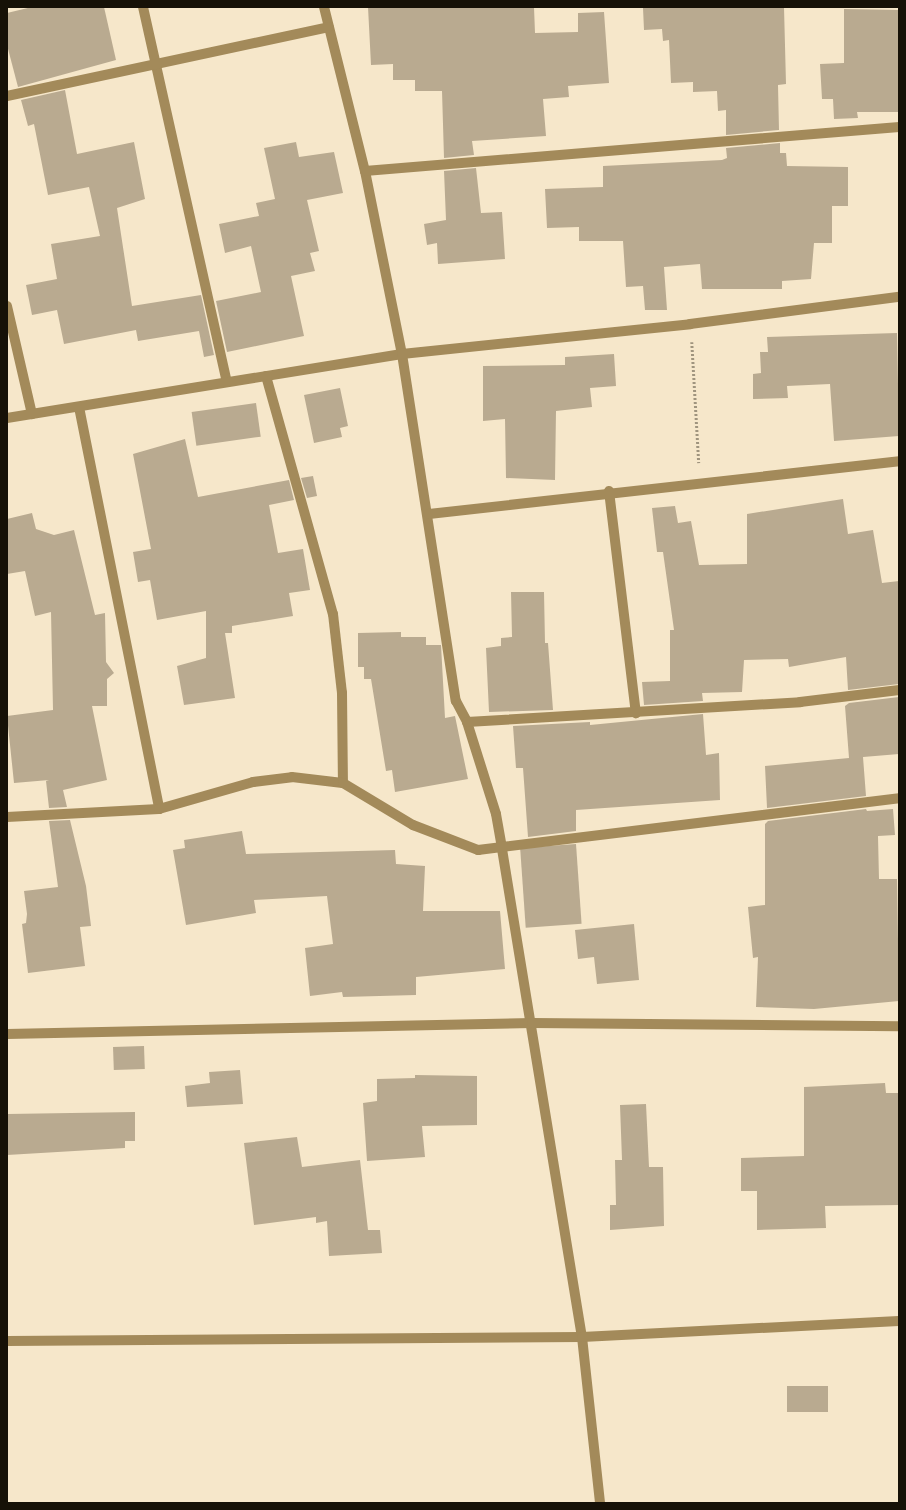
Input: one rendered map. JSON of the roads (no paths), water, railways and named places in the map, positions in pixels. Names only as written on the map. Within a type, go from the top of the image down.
[{"type":"street","points":[[144,7],[227,382]]},
{"type":"street","points":[[324,7],[365,171],[402,354],[429,514],[456,701],[467,722],[502,849],[532,1023],[582,1337],[600,1503]]},
{"type":"street","points":[[7,96],[329,27]]},
{"type":"street","points":[[365,171],[899,127]]},
{"type":"street","points":[[7,418],[402,354],[690,324],[899,297]]},
{"type":"street","points":[[7,306],[32,414]]},
{"type":"street","points":[[266,376],[333,614],[342,692],[343,783]]},
{"type":"street","points":[[79,407],[159,809]]},
{"type":"street","points":[[429,514],[609,491],[700,483],[899,461]]},
{"type":"street","points":[[609,491],[636,714]]},
{"type":"street","points":[[467,722],[636,714],[800,702],[899,690]]},
{"type":"street","points":[[7,817],[159,809],[253,782],[292,777],[343,783],[413,825],[457,844],[478,850],[502,849],[899,798]]},
{"type":"street","points":[[7,1034],[532,1023],[899,1026]]},
{"type":"street","points":[[7,1341],[582,1337],[899,1321]]}]
